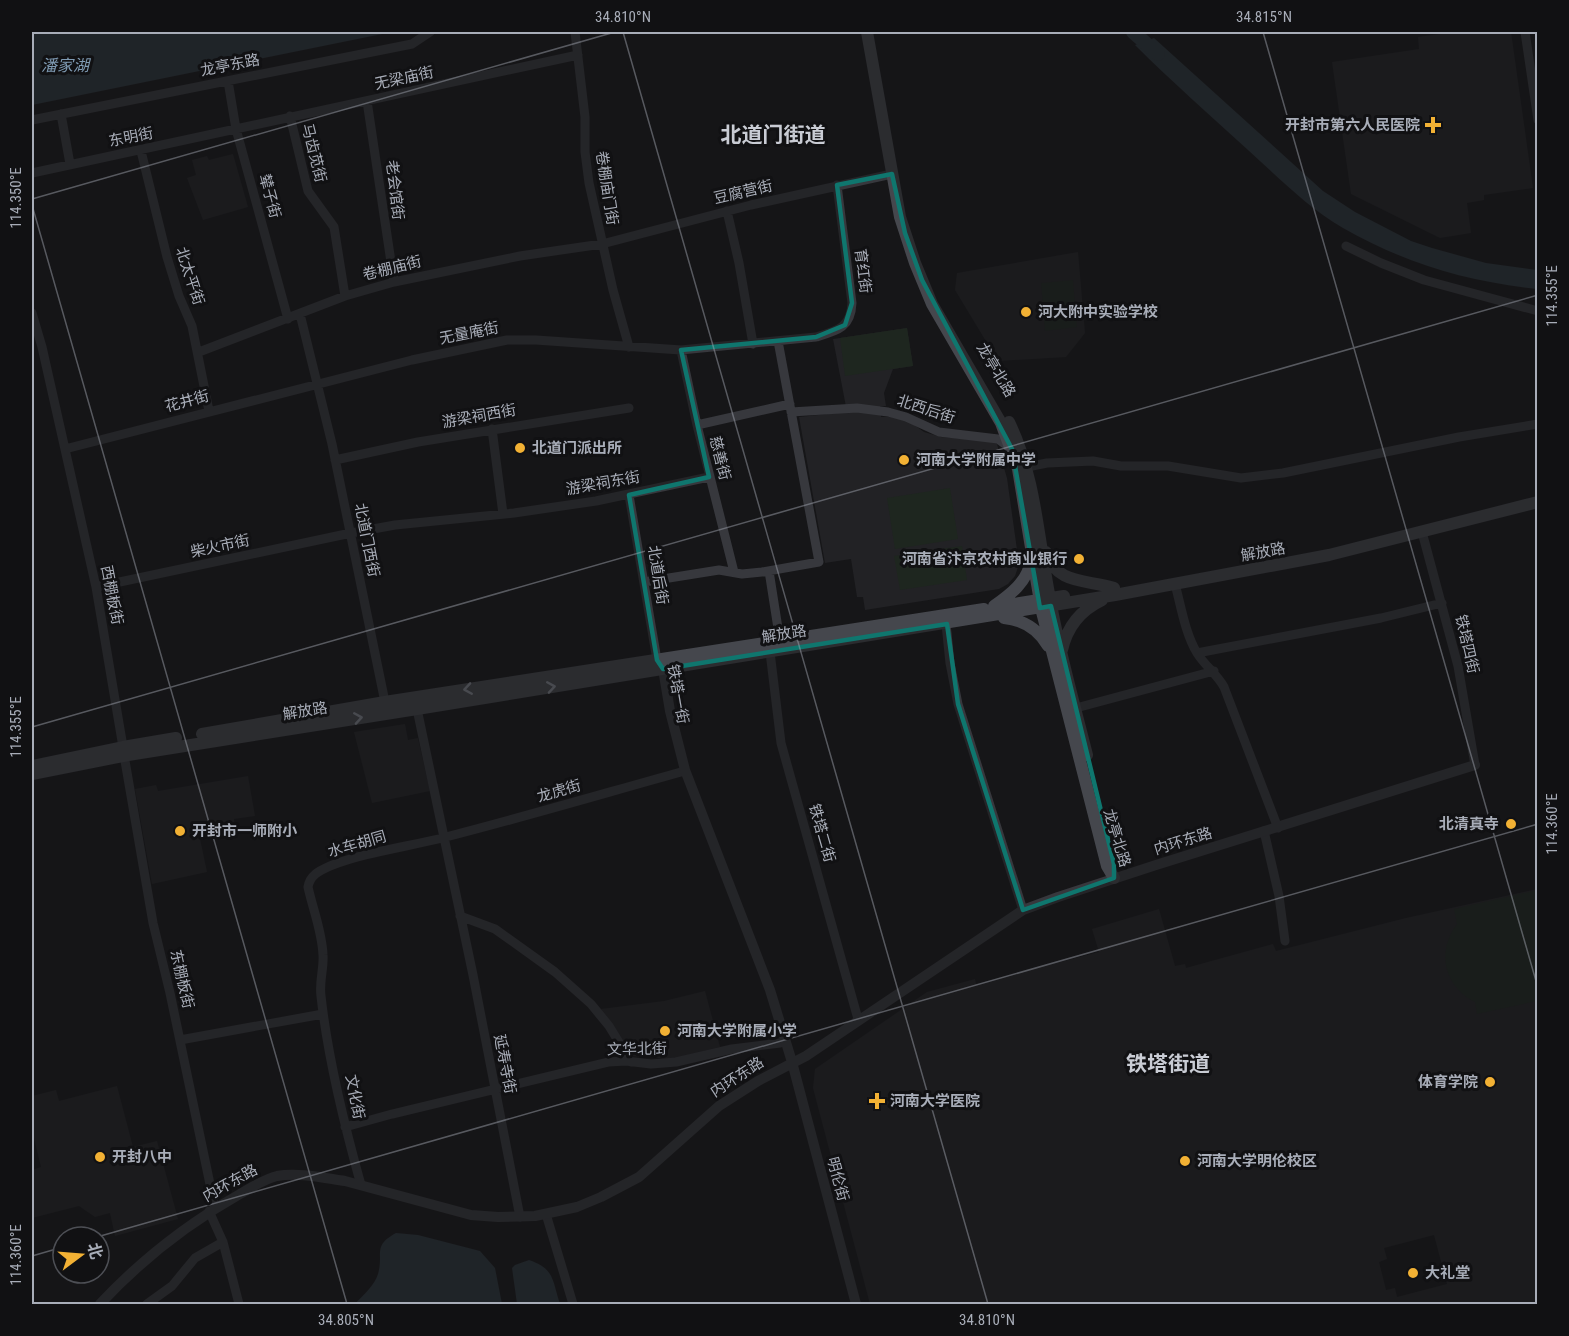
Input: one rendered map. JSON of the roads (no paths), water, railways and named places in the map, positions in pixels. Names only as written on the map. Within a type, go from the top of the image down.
[{"type":"main road","name":"龙亭北路","points":[[867,32],[904,233],[932,304],[1001,423],[1012,449],[1036,542]]},
{"type":"main road","name":"龙亭北路","points":[[876,32],[908,216],[922,260],[967,352],[1008,420],[1027,467],[1045,603],[1107,866],[1114,878]]},
{"type":"main road","name":"解放路","points":[[32,766],[417,709],[659,666],[780,641],[991,612],[1115,591],[1328,549],[1538,496]]},
{"type":"main road","name":"解放路","points":[[1115,591],[1175,584],[1329,555],[1538,502]]},
{"type":"main road","points":[[1036,542],[1048,560],[1065,576],[1084,583],[1101,584],[1115,591]]},
{"type":"main road","points":[[991,612],[1023,581],[1031,563],[1036,542]]},
{"type":"main road","points":[[991,612],[1029,625],[1057,652],[1079,616],[1115,591]]},
{"type":"main road","name":"解放路","points":[[32,774],[123,751],[385,702],[770,652],[946,624],[991,612]]},
{"type":"main road","name":"龙亭北路","points":[[1057,652],[1076,708],[1114,864],[1114,878]]},
{"type":"street","name":"龙亭东路","points":[[32,120],[412,44],[430,32]]},
{"type":"street","name":"卷棚庙门街","points":[[575,32],[585,117],[588,173],[594,210],[630,347]]},
{"type":"street","points":[[1525,32],[1538,120]]},
{"type":"street","name":"无梁庙街","points":[[236,129],[578,55]]},
{"type":"street","name":"辇子街","points":[[228,81],[236,129],[288,319]]},
{"type":"street","name":"老会馆街","points":[[367,101],[394,282]]},
{"type":"street","points":[[62,114],[70,164]]},
{"type":"street","name":"马齿苋街","points":[[290,116],[308,191],[333,227],[345,296]]},
{"type":"street","name":"东明街","points":[[32,173],[236,129]]},
{"type":"street","name":"北太平街","points":[[141,151],[167,257],[179,296],[192,326],[209,411]]},
{"type":"street","name":"豆腐营街","points":[[602,244],[727,211],[892,174]]},
{"type":"street","name":"育红街","points":[[630,347],[681,350],[753,344],[816,337],[835,332],[845,325],[852,315],[852,303],[837,185]]},
{"type":"street","points":[[727,211],[739,263],[753,344]]},
{"type":"street","name":"卷棚庙街","points":[[198,352],[345,296],[394,282],[520,256],[602,244]]},
{"type":"street","points":[[1346,246],[1424,280],[1483,298],[1538,311]]},
{"type":"street","name":"西棚板街","points":[[32,313],[42,347],[96,587],[123,751]]},
{"type":"street","name":"北道门西街","points":[[300,314],[351,533],[385,702]]},
{"type":"street","name":"无量庵街","points":[[318,384],[412,360],[507,340],[630,347]]},
{"type":"street","points":[[644,582],[719,570],[748,574],[819,562],[778,341]]},
{"type":"street","name":"慈善街","points":[[681,350],[709,477],[734,572]]},
{"type":"street","name":"花井街","points":[[65,449],[318,384]]},
{"type":"street","name":"游梁祠西街","points":[[335,460],[418,442],[629,408]]},
{"type":"street","points":[[697,425],[791,408]]},
{"type":"street","name":"北西后街","points":[[791,408],[857,408],[888,412],[906,417],[939,432],[998,439],[1012,449]]},
{"type":"street","points":[[1027,467],[1047,463],[1093,461],[1121,466],[1168,466],[1241,478],[1283,473],[1459,437],[1538,424]]},
{"type":"street","points":[[492,429],[502,514]]},
{"type":"street","name":"游梁祠东街","points":[[351,533],[395,525],[502,514],[630,495],[709,477]]},
{"type":"street","name":"北道后街","points":[[630,495],[659,666]]},
{"type":"street","name":"铁塔四街","points":[[1422,532],[1458,666],[1475,765]]},
{"type":"street","name":"柴火市街","points":[[96,587],[351,533]]},
{"type":"street","points":[[769,571],[780,641]]},
{"type":"street","points":[[1175,584],[1197,653],[1214,671],[1224,687],[1278,828]]},
{"type":"street","points":[[1197,653],[1381,618],[1442,603]]},
{"type":"street","points":[[946,624],[950,663],[958,704],[1023,910]]},
{"type":"street","name":"铁塔二街","points":[[770,652],[781,743],[858,1019]]},
{"type":"street","name":"铁塔一街","points":[[659,666],[665,712],[681,771],[765,991],[780,1043],[789,1063]]},
{"type":"street","name":"铁塔一街","points":[[659,666],[685,770],[770,990],[789,1063]]},
{"type":"street","points":[[1076,708],[1214,671]]},
{"type":"street","name":"延寿寺街","points":[[417,709],[520,1216]]},
{"type":"street","name":"东棚板街","points":[[123,751],[153,923],[180,1040],[212,1210],[223,1242],[239,1305]]},
{"type":"street","name":"内环东路","points":[[100,1305],[143,1261],[183,1229],[263,1181],[279,1176],[326,1178],[361,1185],[471,1215],[520,1216],[546,1214],[577,1207],[639,1176],[719,1106],[789,1063],[806,1056],[1023,910],[1114,878],[1475,765]]},
{"type":"street","name":"龙虎街","points":[[444,837],[681,771]]},
{"type":"street","points":[[1264,831],[1279,896],[1286,940]]},
{"type":"street","name":"水车胡同","points":[[323,1014],[320,986],[324,957],[310,898],[309,880],[313,875],[329,867],[347,861],[444,837]]},
{"type":"street","points":[[460,916],[495,929],[555,972],[591,1004],[609,1026],[631,1062]]},
{"type":"street","points":[[180,1040],[323,1014]]},
{"type":"street","name":"文化街","points":[[323,1014],[345,1127],[361,1185]]},
{"type":"street","name":"文华北街","points":[[345,1127],[608,1062],[651,1064],[676,1062],[732,1049],[780,1043]]},
{"type":"street","name":"明伦街","points":[[789,1063],[850,1305]]},
{"type":"street","name":"明伦街","points":[[789,1063],[856,1305]]},
{"type":"street","points":[[546,1214],[573,1305]]},
{"type":"street","points":[[147,1305],[172,1286],[195,1258],[223,1242]]},
{"type":"water","name":"潘家湖","points":[[32,32],[392,32],[32,105]]},
{"type":"water","points":[[1154,38],[1323,191],[1355,212],[1411,241],[1432,248],[1486,263],[1537,270],[1537,289],[1485,281],[1437,269],[1390,252],[1330,220],[1305,202],[1135,45]]},
{"type":"water","points":[[396,1233],[418,1235],[480,1251],[495,1268],[502,1304],[355,1304],[376,1278],[380,1267],[381,1246]]},
{"type":"water","points":[[529,1260],[544,1267],[551,1276],[560,1304],[517,1304],[512,1268]]},
{"type":"waterway","points":[[1133,32],[1158,54]]},
{"type":"place","name":"开封市第六人民医院","points":[[1433,125]]},
{"type":"place","name":"河大附中实验学校","points":[[1026,312]]},
{"type":"place","name":"北道门派出所","points":[[520,448]]},
{"type":"place","name":"河南大学附属中学","points":[[904,460]]},
{"type":"place","name":"河南省汴京农村商业银行","points":[[1079,559]]},
{"type":"place","name":"北清真寺","points":[[1511,824]]},
{"type":"place","name":"开封市一师附小","points":[[180,831]]},
{"type":"place","name":"河南大学附属小学","points":[[665,1031]]},
{"type":"place","name":"体育学院","points":[[1490,1082]]},
{"type":"place","name":"河南大学医院","points":[[877,1101]]},
{"type":"place","name":"开封八中","points":[[100,1157]]},
{"type":"place","name":"河南大学明伦校区","points":[[1185,1161]]},
{"type":"place","name":"大礼堂","points":[[1413,1273]]},
{"type":"district","name":"北道门街道","points":[[773,135]]},
{"type":"district","name":"铁塔街道","points":[[1168,1064]]}]
